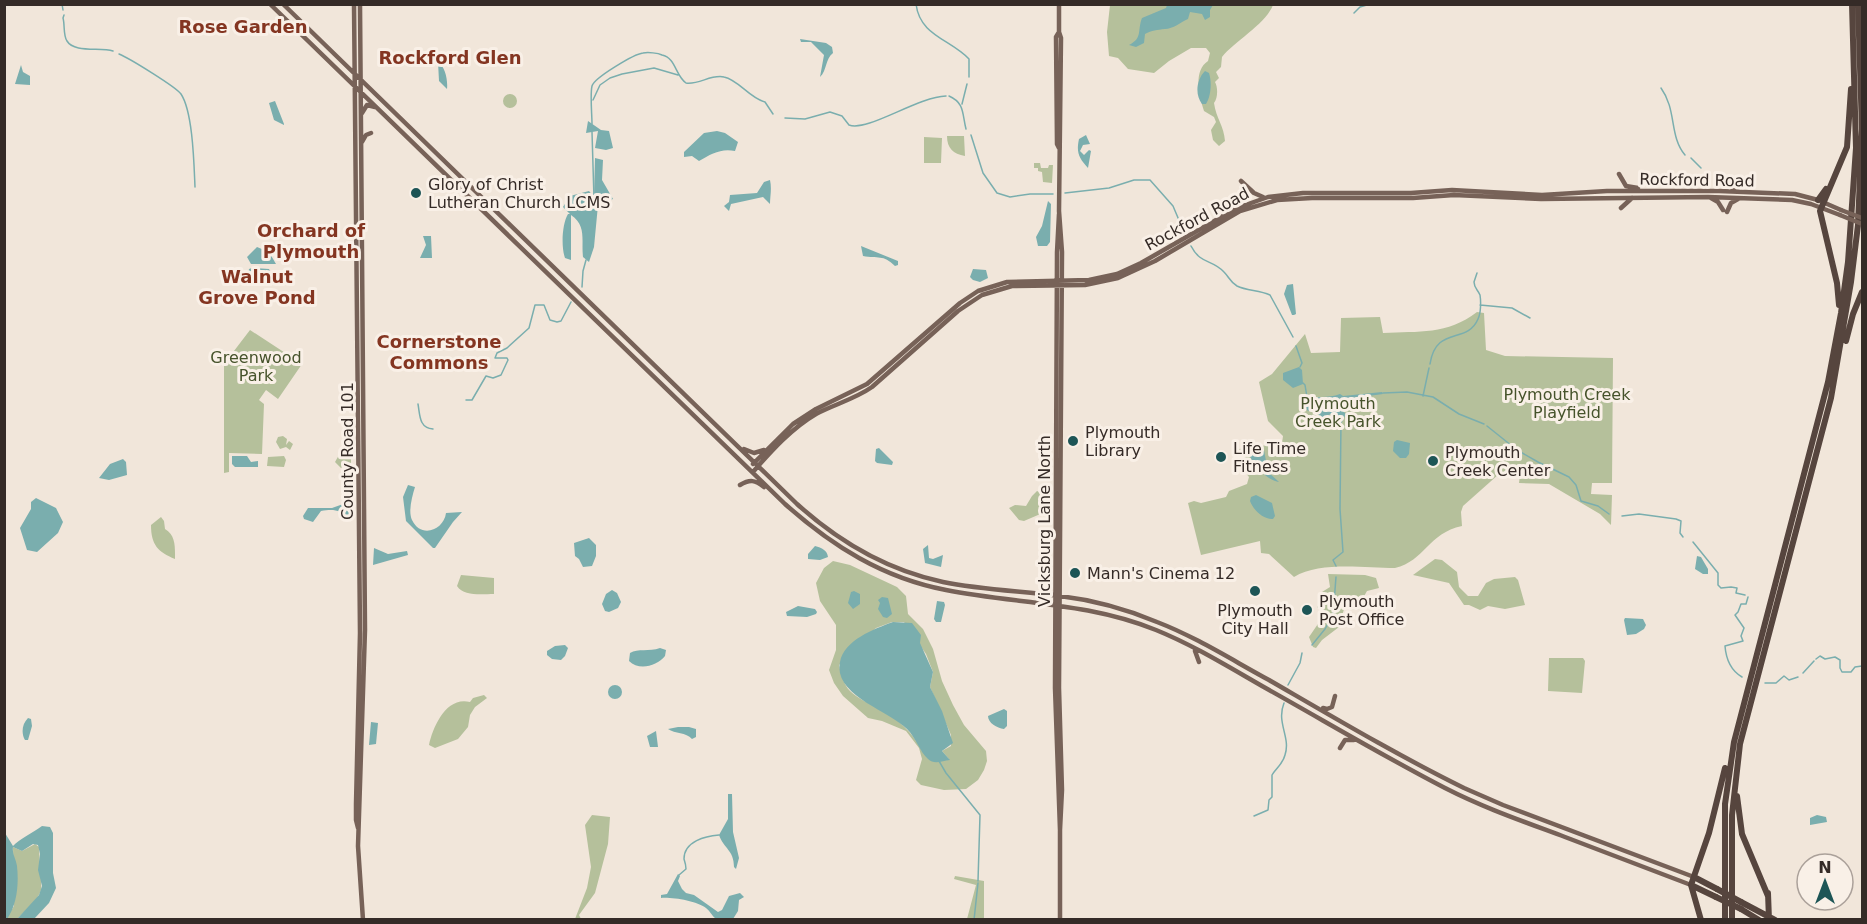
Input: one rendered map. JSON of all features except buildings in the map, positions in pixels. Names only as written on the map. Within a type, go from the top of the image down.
[{"type":"highway","points":[[1725,920],[1725,804],[1734,742],[1805,473],[1838,333],[1848,262],[1854,191],[1856,103],[1852,4]]},
{"type":"highway","points":[[1835,376],[1849,299],[1858,225],[1862,104],[1858,4]]},
{"type":"highway","points":[[1838,333],[1838,291],[1822,221],[1821,203],[1847,147],[1854,56]]},
{"type":"highway","points":[[1862,104],[1863,112]]},
{"type":"highway","points":[[1732,920],[1733,794],[1738,754],[1835,376],[1850,321],[1863,292]]},
{"type":"highway","points":[[1746,718],[1737,779],[1737,803],[1740,824],[1748,850],[1768,896],[1769,917]]},
{"type":"highway","points":[[1700,920],[1691,885],[1709,833],[1729,750],[1734,742]]},
{"type":"highway","points":[[1694,877],[1775,920]]},
{"type":"highway","points":[[1691,885],[1759,920]]},
{"type":"main road","points":[[270,4],[785,504]]},
{"type":"main road","points":[[283,4],[756,464],[820,524],[850,544],[888,564],[944,582],[1058,596],[1102,604],[1158,622],[1196,639],[1438,776],[1485,798],[1694,877]]},
{"type":"main road","points":[[322,42],[345,62],[351,62],[354,55],[354,4]]},
{"type":"main road","name":"County Road 101","points":[[358,828],[365,630],[360,4]]},
{"type":"main road","name":"Vicksburg Lane North","points":[[1059,4],[1061,79],[1058,604],[1055,708],[1060,830],[1060,920]]},
{"type":"main road","name":"County Road 101","points":[[354,31],[360,633],[356,820],[363,920]]},
{"type":"main road","points":[[361,115],[367,105],[377,108]]},
{"type":"main road","points":[[361,144],[366,135],[371,133]]},
{"type":"main road","points":[[1619,174],[1628,188],[1651,188],[1659,191]]},
{"type":"main road","points":[[1241,181],[1256,195],[1268,197]]},
{"type":"main road","points":[[1708,196],[1718,202],[1725,211],[1740,195],[1728,182]]},
{"type":"main road","name":"Rockford Road","points":[[756,464],[803,423],[872,387],[975,298],[1012,286],[1089,280],[1127,270],[1237,208],[1268,197],[1303,193],[1411,193],[1452,190],[1542,195],[1607,190],[1740,195],[1821,203]]},
{"type":"main road","name":"Rockford Road","points":[[751,470],[787,429],[809,413],[867,384],[960,303],[978,291],[1007,282],[1101,283],[1128,275],[1240,212],[1277,200],[1413,198],[1454,195],[1541,199],[1795,194],[1821,203],[1863,224]]},
{"type":"main road","points":[[1621,208],[1634,196]]},
{"type":"main road","name":"Rockford Road","points":[[1840,212],[1863,218]]},
{"type":"main road","points":[[728,437],[747,451],[754,453],[760,453],[775,441]]},
{"type":"main road","points":[[740,485],[747,481],[756,481],[837,546],[864,562],[897,577],[959,593],[1058,604],[1120,617],[1168,635],[1368,746],[1476,802],[1691,885]]},
{"type":"main road","points":[[1168,635],[1196,651],[1199,662],[1202,656],[1213,658]]},
{"type":"main road","points":[[1303,699],[1328,709],[1333,706],[1335,696]]},
{"type":"main road","points":[[1340,748],[1349,739],[1368,746]]},
{"type":"green space","points":[[1110,5],[1273,5],[1264,19],[1222,57],[1221,67],[1216,72],[1219,78],[1215,82],[1217,92],[1214,103],[1225,141],[1219,146],[1213,140],[1211,130],[1216,122],[1214,117],[1204,111],[1198,84],[1200,71],[1208,61],[1210,53],[1206,48],[1191,48],[1154,73],[1128,69],[1118,58],[1109,56],[1107,32]]},
{"type":"green space","points":[[507,94],[513,94],[517,101],[513,108],[507,108],[503,104],[503,98]]},
{"type":"green space","points":[[947,136],[964,136],[965,156],[952,150]]},
{"type":"green space","points":[[924,137],[942,138],[941,163],[924,163]]},
{"type":"green space","points":[[1034,163],[1040,163],[1041,168],[1053,165],[1052,183],[1043,182],[1042,172],[1034,168]]},
{"type":"green space","points":[[1477,312],[1484,313],[1486,350],[1505,356],[1613,358],[1612,483],[1592,483],[1591,494],[1612,495],[1611,525],[1600,514],[1549,484],[1519,483],[1520,475],[1499,474],[1463,506],[1462,526],[1441,535],[1413,559],[1395,568],[1329,567],[1294,577],[1269,554],[1261,553],[1260,541],[1201,555],[1188,503],[1194,501],[1201,503],[1226,497],[1229,491],[1247,484],[1249,477],[1242,471],[1239,449],[1282,443],[1283,436],[1268,421],[1259,382],[1272,374],[1305,334],[1311,353],[1340,352],[1341,318],[1380,317],[1383,333],[1409,332],[1455,325]]},
{"type":"green space","name":"Greenwood Park","points":[[250,330],[302,364],[278,399],[266,390],[259,400],[264,404],[262,454],[229,453],[229,472],[224,473],[224,364]]},
{"type":"green space","points":[[283,436],[287,439],[286,445],[289,441],[293,444],[290,450],[286,447],[280,449],[276,442],[278,437]]},
{"type":"green space","points":[[351,449],[351,469],[343,469],[343,466],[341,468],[335,462],[339,455],[345,458]]},
{"type":"green space","points":[[284,456],[286,460],[284,467],[267,466],[268,457]]},
{"type":"green space","points":[[1037,491],[1044,494],[1045,512],[1024,521],[1019,520],[1009,508],[1015,505],[1026,506]]},
{"type":"green space","points":[[161,517],[165,529],[173,538],[175,559],[164,554],[152,538],[151,525]]},
{"type":"green space","points":[[1435,559],[1442,560],[1457,572],[1459,587],[1468,596],[1478,596],[1486,583],[1494,579],[1515,577],[1518,580],[1525,605],[1505,609],[1488,606],[1480,610],[1464,605],[1449,583],[1413,575]]},
{"type":"green space","points":[[833,561],[850,565],[897,587],[906,596],[908,614],[923,629],[933,649],[942,681],[953,705],[964,725],[986,751],[987,761],[984,770],[978,780],[966,789],[944,790],[921,785],[916,780],[922,759],[919,748],[906,731],[868,718],[843,696],[834,683],[829,670],[836,650],[836,625],[820,601],[816,583],[824,568]],"holes":[[[892,622],[904,622],[926,654],[933,672],[930,687],[951,735],[951,746],[942,751],[949,759],[922,751],[904,726],[853,694],[843,678],[839,665],[876,628]]]},
{"type":"green space","points":[[1328,574],[1365,575],[1376,578],[1379,588],[1367,591],[1363,598],[1362,608],[1344,609],[1339,627],[1322,640],[1316,648],[1313,647],[1309,637],[1322,618],[1321,610],[1317,607],[1324,602],[1322,592],[1330,587]]},
{"type":"green space","points":[[461,575],[494,578],[494,594],[474,594],[460,590],[457,586]]},
{"type":"green space","points":[[1549,658],[1583,658],[1585,661],[1582,693],[1548,691]]},
{"type":"green space","points":[[484,695],[487,698],[475,707],[470,715],[468,727],[458,739],[435,748],[429,745],[437,722],[448,708],[462,701],[470,702],[473,698]]},
{"type":"green space","points":[[592,815],[610,817],[608,844],[595,893],[579,915],[581,919],[575,919],[587,888],[591,867],[585,825]]},
{"type":"green space","points":[[35,844],[39,847],[41,890],[34,902],[17,919],[5,920],[14,906],[13,847],[22,851]]},
{"type":"green space","points":[[955,876],[984,881],[984,919],[967,919],[976,885],[954,879]]},
{"type":"water","points":[[1167,5],[1213,5],[1210,17],[1205,20],[1202,14],[1190,12],[1188,19],[1174,27],[1145,34],[1144,43],[1136,47],[1129,45],[1138,37],[1142,18],[1166,8]]},
{"type":"water","points":[[800,39],[826,43],[832,47],[833,53],[820,77],[824,55],[811,42],[801,42]]},
{"type":"water","points":[[438,62],[446,74],[447,89],[439,81]]},
{"type":"water","points":[[21,65],[23,72],[30,76],[30,85],[15,84]]},
{"type":"water","points":[[1205,71],[1209,73],[1210,89],[1206,104],[1202,104],[1198,96],[1198,88]]},
{"type":"water","points":[[275,101],[284,125],[274,120],[269,103]]},
{"type":"water","points":[[588,121],[601,130],[609,131],[613,148],[606,150],[595,148],[598,131],[586,133]]},
{"type":"water","points":[[717,131],[725,133],[738,142],[735,151],[721,151],[699,161],[692,156],[684,157],[684,152],[704,133]]},
{"type":"water","points":[[1086,135],[1090,144],[1083,145],[1080,151],[1084,155],[1089,150],[1091,151],[1088,168],[1078,152],[1079,139]]},
{"type":"water","points":[[595,158],[603,160],[602,180],[613,199],[598,205],[594,247],[589,262],[583,257],[581,229],[571,215],[571,260],[565,258],[563,242],[563,229],[566,218],[570,214],[563,207],[570,196],[589,191],[594,197]]},
{"type":"water","points":[[770,180],[770,204],[763,197],[731,204],[729,211],[724,206],[729,202],[730,195],[757,193],[764,182]]},
{"type":"water","points":[[1048,201],[1051,204],[1050,242],[1047,246],[1038,246],[1036,237],[1042,226]]},
{"type":"water","points":[[423,236],[431,236],[432,258],[420,258],[426,245]]},
{"type":"water","points":[[861,246],[898,261],[898,265],[895,266],[884,258],[863,256]]},
{"type":"water","points":[[257,247],[269,252],[276,264],[251,264],[247,257]]},
{"type":"water","points":[[249,269],[269,269],[271,273],[265,279],[251,279],[248,275]]},
{"type":"water","points":[[973,269],[986,270],[988,278],[980,282],[973,280],[970,277]]},
{"type":"water","points":[[1293,284],[1296,314],[1292,315],[1284,294],[1287,285]]},
{"type":"water","points":[[1299,367],[1302,370],[1303,384],[1293,388],[1283,380],[1283,373]]},
{"type":"water","points":[[1382,392],[1383,394],[1346,399],[1340,408],[1346,414],[1342,422],[1337,422],[1331,414],[1321,418],[1316,411],[1308,411],[1302,404],[1304,400],[1313,398]]},
{"type":"water","points":[[1397,440],[1410,443],[1409,454],[1406,458],[1400,458],[1393,451],[1394,442]]},
{"type":"water","points":[[879,448],[893,462],[892,465],[875,461],[876,449]]},
{"type":"water","points":[[1264,450],[1268,472],[1279,482],[1261,471],[1248,453]]},
{"type":"water","points":[[232,456],[247,456],[251,462],[258,461],[258,467],[235,467],[232,464]]},
{"type":"water","points":[[123,459],[126,462],[127,475],[109,480],[99,478],[110,464]]},
{"type":"water","points":[[408,485],[415,487],[410,512],[412,520],[421,529],[426,531],[437,528],[446,513],[462,512],[435,548],[406,521],[403,497]]},
{"type":"water","points":[[1256,495],[1272,503],[1275,516],[1273,519],[1262,516],[1254,508],[1250,501],[1251,497]]},
{"type":"water","points":[[36,498],[56,508],[63,522],[58,533],[37,552],[27,550],[20,528],[31,509],[31,502]]},
{"type":"water","points":[[346,503],[353,507],[354,511],[349,518],[340,512],[330,510],[321,511],[313,522],[304,519],[303,516],[308,508],[332,508]]},
{"type":"water","points":[[589,538],[596,545],[596,556],[592,566],[583,567],[575,556],[574,543]]},
{"type":"water","points":[[928,545],[929,558],[933,559],[943,555],[941,567],[925,563],[923,549]]},
{"type":"water","points":[[815,546],[824,550],[828,557],[820,560],[808,559],[808,554]]},
{"type":"water","points":[[374,548],[388,554],[407,551],[408,555],[373,565]]},
{"type":"water","points":[[1697,556],[1701,557],[1708,569],[1708,574],[1695,569]]},
{"type":"water","points":[[612,590],[617,593],[621,602],[618,608],[609,612],[605,611],[602,604],[606,594]]},
{"type":"water","points":[[851,592],[860,594],[860,604],[853,609],[848,603]]},
{"type":"water","points":[[882,597],[888,598],[892,614],[887,618],[883,617],[878,609],[880,603],[878,600]]},
{"type":"water","points":[[937,601],[944,602],[945,605],[941,622],[936,622],[934,619]]},
{"type":"water","points":[[798,606],[815,609],[817,612],[807,617],[787,616],[786,612]]},
{"type":"water","points":[[1625,618],[1643,619],[1646,625],[1636,634],[1627,635]]},
{"type":"water","points":[[893,622],[912,623],[921,635],[920,643],[933,672],[930,687],[942,711],[953,743],[942,751],[950,760],[930,761],[907,729],[853,693],[840,674],[840,662],[847,647],[861,636]]},
{"type":"water","points":[[565,645],[568,648],[561,660],[552,659],[547,655],[547,651],[555,646]]},
{"type":"water","points":[[660,648],[666,650],[665,656],[653,665],[638,666],[629,661],[630,653]]},
{"type":"water","points":[[615,685],[620,687],[622,692],[620,697],[615,699],[610,697],[608,692],[610,687]]},
{"type":"water","points":[[1004,709],[1007,711],[1007,726],[1004,729],[993,725],[988,716]]},
{"type":"water","points":[[28,718],[31,719],[32,726],[28,740],[25,740],[23,729]]},
{"type":"water","points":[[371,722],[378,723],[376,744],[369,745]]},
{"type":"water","points":[[678,727],[696,729],[696,737],[692,739],[668,729]]},
{"type":"water","points":[[656,731],[658,747],[650,747],[647,736]]},
{"type":"water","points":[[728,794],[732,794],[733,832],[739,858],[736,869],[731,853],[719,835],[728,819]]},
{"type":"water","points":[[1817,815],[1826,817],[1827,822],[1810,825],[1810,818]]},
{"type":"water","points":[[42,826],[50,827],[53,833],[53,873],[56,888],[49,903],[34,919],[17,919],[39,895],[42,886],[38,870],[40,854],[38,845],[33,844],[22,851],[13,847],[18,880],[13,907],[5,919],[5,833],[13,846]]},
{"type":"water","points":[[678,874],[680,876],[678,881],[686,893],[694,895],[718,912],[722,910],[729,896],[740,893],[744,897],[739,900],[738,911],[733,919],[716,919],[706,908],[691,901],[661,898],[661,895],[667,894]]},
{"type":"waterway","points":[[62,4],[63,10]]},
{"type":"waterway","points":[[916,4],[923,23],[969,59],[969,77]]},
{"type":"waterway","points":[[1354,13],[1360,7],[1370,4]]},
{"type":"waterway","points":[[64,15],[65,36],[70,45],[113,51]]},
{"type":"waterway","points":[[592,124],[591,94],[594,82],[623,62],[645,53],[656,53],[667,57],[686,83],[719,76],[729,79],[765,102],[773,114]]},
{"type":"waterway","points":[[119,54],[171,85],[181,94],[190,126],[195,187]]},
{"type":"waterway","points":[[593,100],[600,85],[622,74],[654,68],[678,75]]},
{"type":"waterway","points":[[962,104],[967,84]]},
{"type":"waterway","points":[[1661,88],[1669,105],[1677,140],[1685,155]]},
{"type":"waterway","points":[[785,118],[805,119],[830,112],[842,116],[849,125],[857,126],[868,124],[921,102],[946,96]]},
{"type":"waterway","points":[[949,96],[958,102],[966,129]]},
{"type":"waterway","points":[[592,132],[594,199]]},
{"type":"waterway","points":[[971,135],[983,173],[997,193],[1010,197],[1053,194]]},
{"type":"waterway","points":[[1691,158],[1701,168]]},
{"type":"waterway","points":[[1065,193],[1109,188],[1134,180],[1150,180],[1173,206],[1184,232]]},
{"type":"waterway","points":[[1191,246],[1199,256],[1220,268],[1237,286],[1270,295],[1293,337]]},
{"type":"waterway","points":[[582,287],[586,260]]},
{"type":"waterway","points":[[1430,364],[1438,344],[1445,339],[1467,332],[1478,319],[1480,298],[1474,282],[1477,273]]},
{"type":"waterway","points":[[466,400],[472,400],[486,376],[493,378],[501,375],[508,360],[507,358],[495,358],[497,353],[507,348],[529,328],[535,305],[544,305],[550,320],[557,322],[561,321],[571,302]]},
{"type":"waterway","points":[[1480,305],[1512,308],[1530,318]]},
{"type":"waterway","points":[[1296,346],[1302,363],[1300,367]]},
{"type":"waterway","points":[[1423,396],[1429,368]]},
{"type":"waterway","points":[[1303,383],[1307,397]]},
{"type":"waterway","points":[[1383,393],[1407,392],[1433,397],[1459,414],[1484,424]]},
{"type":"waterway","points":[[418,404],[423,424],[433,429]]},
{"type":"waterway","points":[[1336,566],[1333,560],[1343,552],[1340,509],[1341,421]]},
{"type":"waterway","points":[[1487,426],[1517,450],[1569,477],[1576,485],[1581,501],[1598,506],[1609,514]]},
{"type":"waterway","points":[[1622,516],[1639,514],[1676,519],[1681,521],[1680,533],[1683,537]]},
{"type":"waterway","points":[[1693,542],[1718,573],[1718,585],[1721,588],[1737,588],[1736,593],[1745,595]]},
{"type":"waterway","points":[[1312,645],[1333,615],[1336,577]]},
{"type":"waterway","points":[[1742,677],[1729,664],[1725,646],[1743,641],[1741,636],[1744,628],[1735,615],[1741,604],[1746,604],[1748,597]]},
{"type":"waterway","points":[[1288,685],[1300,663],[1302,653]]},
{"type":"waterway","points":[[1816,659],[1820,656],[1825,659],[1835,657],[1840,660],[1842,672],[1851,672],[1855,667],[1862,666]]},
{"type":"waterway","points":[[1803,673],[1814,661]]},
{"type":"waterway","points":[[1765,683],[1776,683],[1784,676],[1789,680],[1798,677]]},
{"type":"waterway","points":[[1254,816],[1268,810],[1269,800],[1272,797],[1272,775],[1285,755],[1286,742],[1282,717],[1284,703]]},
{"type":"waterway","points":[[939,761],[980,815],[978,881]]},
{"type":"waterway","points":[[679,875],[686,869],[684,859],[688,848],[702,838],[719,835]]},
{"type":"waterway","points":[[974,920],[978,883]]},
{"type":"place","name":"Glory of Christ Lutheran Church LCMS","points":[[416,193]]},
{"type":"place","name":"Plymouth Library","points":[[1073,441]]},
{"type":"place","name":"Life Time Fitness","points":[[1221,457]]},
{"type":"place","name":"Plymouth Creek Center","points":[[1433,461]]},
{"type":"place","name":"Mann's Cinema 12","points":[[1075,573]]},
{"type":"place","name":"Plymouth City Hall","points":[[1255,591]]},
{"type":"place","name":"Plymouth Post Office","points":[[1307,610]]},
{"type":"district","name":"Rose Garden","points":[[243,26]]},
{"type":"district","name":"Rockford Glen","points":[[450,57]]},
{"type":"district","name":"Orchard of Plymouth","points":[[311,240]]},
{"type":"district","name":"Walnut Grove Pond","points":[[257,286]]},
{"type":"district","name":"Cornerstone Commons","points":[[439,351]]},
{"type":"park label","name":"Plymouth Creek Playfield","points":[[1567,403]]},
{"type":"park label","name":"Plymouth Creek Park","points":[[1338,412]]}]
